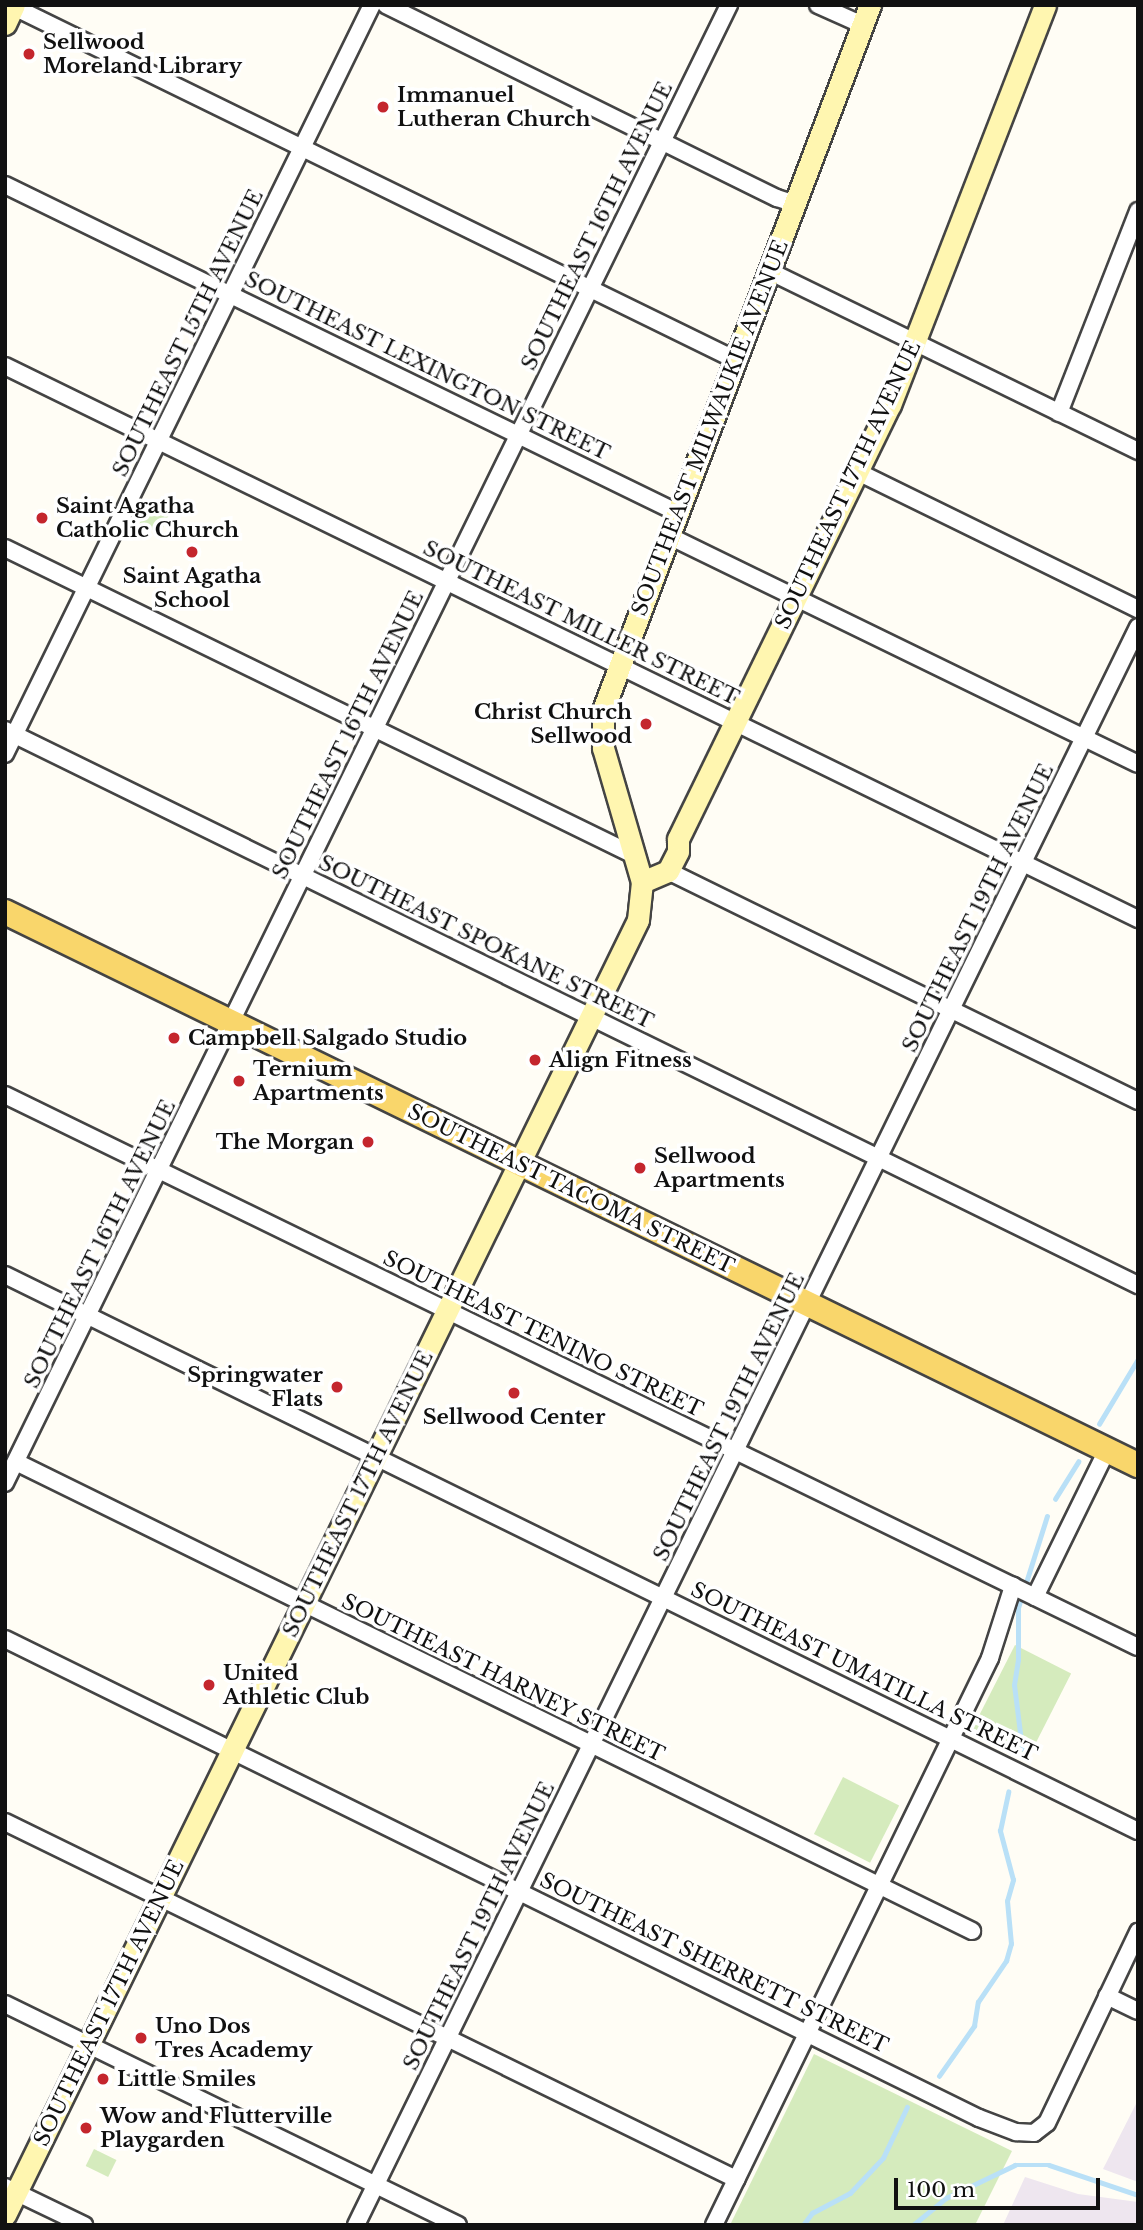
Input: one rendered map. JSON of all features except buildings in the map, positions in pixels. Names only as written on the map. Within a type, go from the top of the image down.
[{"type":"main road","name":"SOUTHEAST MILWAUKIE AVENUE","points":[[636,856],[601,734],[603,710],[870,5]]},
{"type":"main road","name":"SOUTHEAST 17TH AVENUE","points":[[668,872],[678,851],[678,839],[859,472],[915,343],[1045,5]]},
{"type":"main road","points":[[636,856],[659,857],[678,839]]},
{"type":"main road","name":"SOUTHEAST 17TH AVENUE","points":[[5,2215],[11,2189],[88,2045],[638,920],[642,882],[636,856]]},
{"type":"main road","points":[[642,882],[668,872]]},
{"type":"main road","name":"SOUTHEAST TACOMA STREET","points":[[5,912],[1138,1465]]},
{"type":"street","name":"SOUTHEAST 15TH AVENUE","points":[[5,754],[10,732],[86,588],[372,5]]},
{"type":"street","points":[[386,5],[662,142],[795,204]]},
{"type":"street","name":"SOUTHEAST 16TH AVENUE","points":[[5,1483],[161,1171],[302,876],[729,5]]},
{"type":"street","points":[[818,5],[863,25]]},
{"type":"street","points":[[11,10],[302,147],[736,360]]},
{"type":"street","name":"SOUTHEAST LEXINGTON STREET","points":[[5,185],[678,513]]},
{"type":"street","points":[[1059,413],[1138,211]]},
{"type":"street","points":[[769,271],[1138,451]]},
{"type":"street","name":"SOUTHEAST MILLER STREET","points":[[5,366],[1138,919]]},
{"type":"street","points":[[859,472],[1138,609]]},
{"type":"street","points":[[669,536],[1138,764]]},
{"type":"street","points":[[5,548],[636,856]]},
{"type":"street","name":"SOUTHEAST 19TH AVENUE","points":[[356,2225],[1138,628]]},
{"type":"street","name":"SOUTHEAST SPOKANE STREET","points":[[10,732],[1138,1285]]},
{"type":"street","points":[[668,872],[1138,1101]]},
{"type":"street","name":"SOUTHEAST TENINO STREET","points":[[5,1095],[1138,1647]]},
{"type":"street","name":"SOUTHEAST UMATILLA STREET","points":[[5,1275],[1138,1831]]},
{"type":"street","points":[[714,2225],[990,1658],[1107,1450]]},
{"type":"street","name":"SOUTHEAST HARNEY STREET","points":[[16,1462],[972,1931]]},
{"type":"street","name":"SOUTHEAST SHERRETT STREET","points":[[5,1639],[1009,2130],[1029,2134],[1047,2123],[1107,1996]]},
{"type":"street","points":[[5,1822],[736,2179]]},
{"type":"street","points":[[1138,1933],[1107,1996],[1138,2011]]},
{"type":"street","points":[[5,2004],[458,2225]]},
{"type":"street","points":[[11,2189],[84,2225]]},
{"type":"shaded area","points":[[1138,2100],[1138,2182],[1103,2169]]},
{"type":"shaded area","points":[[1025,2177],[1078,2194],[1138,2202],[1138,2225],[1003,2225]]},
{"type":"green space","points":[[150,501],[171,511],[160,533],[139,524]]},
{"type":"green space","points":[[1015,1645],[1071,1674],[1028,1758],[972,1730]]},
{"type":"green space","points":[[843,1777],[899,1806],[870,1863],[814,1834]]},
{"type":"green space","points":[[814,2054],[1012,2151],[975,2225],[730,2225]]},
{"type":"green space","points":[[94,2149],[116,2160],[108,2177],[86,2166]]},
{"type":"waterway","points":[[1099,1424],[1138,1359]]},
{"type":"waterway","points":[[1055,1499],[1078,1462]]},
{"type":"waterway","points":[[1022,1749],[1014,1685],[1018,1660],[1018,1608],[1047,1516]]},
{"type":"waterway","points":[[939,2076],[974,2026],[978,2002],[1006,1961],[1011,1944],[1007,1901],[1013,1880],[1000,1831],[1008,1792]]},
{"type":"waterway","points":[[803,2225],[812,2213],[850,2193],[883,2158],[907,2107]]},
{"type":"waterway","points":[[913,2225],[946,2198],[1015,2165],[1049,2165],[1138,2195]]},
{"type":"place","name":"Sellwood Moreland Library","points":[[29,54]]},
{"type":"place","name":"Immanuel Lutheran Church","points":[[383,107]]},
{"type":"place","name":"Saint Agatha Catholic Church","points":[[42,518]]},
{"type":"place","name":"Saint Agatha School","points":[[192,552]]},
{"type":"place","name":"Christ Church Sellwood","points":[[646,724]]},
{"type":"place","name":"Campbell Salgado Studio","points":[[174,1038]]},
{"type":"place","name":"Align Fitness","points":[[535,1060]]},
{"type":"place","name":"Ternium Apartments","points":[[239,1081]]},
{"type":"place","name":"The Morgan","points":[[368,1142]]},
{"type":"place","name":"Sellwood Apartments","points":[[640,1168]]},
{"type":"place","name":"Springwater Flats","points":[[337,1387]]},
{"type":"place","name":"Sellwood Center","points":[[514,1393]]},
{"type":"place","name":"United Athletic Club","points":[[209,1685]]},
{"type":"place","name":"Uno Dos Tres Academy","points":[[141,2038]]},
{"type":"place","name":"Little Smiles","points":[[103,2079]]},
{"type":"place","name":"Wow and Flutterville Playgarden","points":[[86,2128]]}]
